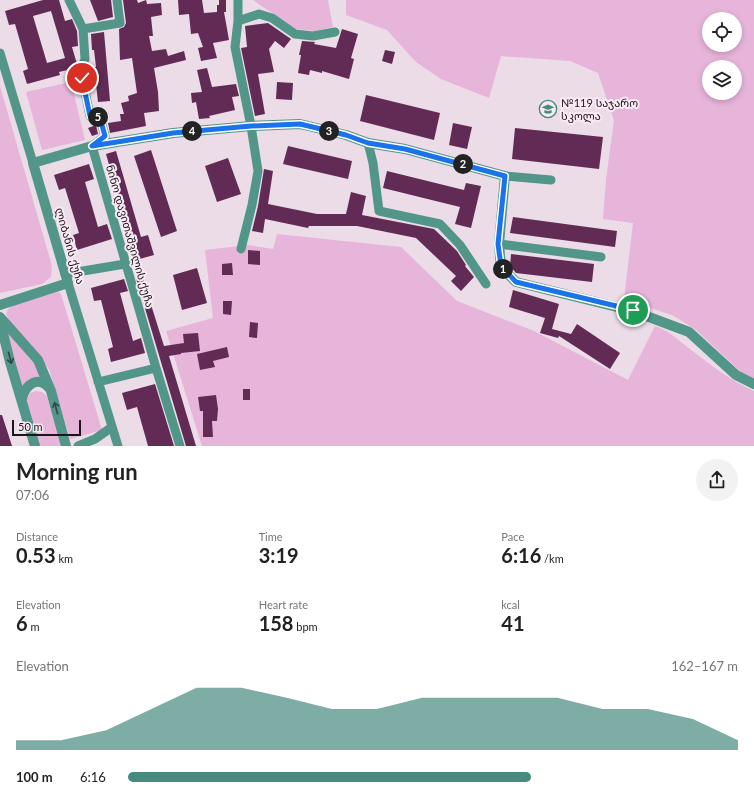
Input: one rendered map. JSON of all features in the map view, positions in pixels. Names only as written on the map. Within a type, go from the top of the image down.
[{"type":"street","points":[[69,0],[83,29],[85,59],[81,67],[90,116],[100,118],[105,136],[92,146]]},
{"type":"street","points":[[83,29],[120,23],[117,0]]},
{"type":"street","points":[[238,0],[238,21],[235,47],[251,126],[258,171],[242,249]]},
{"type":"street","points":[[238,21],[259,14],[272,18],[295,34],[313,36],[335,32]]},
{"type":"street","name":"ლიბანის ქუჩა","points":[[0,53],[66,278],[118,446]]},
{"type":"street","points":[[33,163],[92,146],[173,133],[251,126],[300,124],[346,135],[368,143],[405,149],[505,176],[551,180]]},
{"type":"street","points":[[368,143],[373,163],[379,211],[440,224],[460,245],[486,284]]},
{"type":"street","name":"ნინო დავითაშვილის ქუჩა","points":[[92,146],[125,264],[180,446]]},
{"type":"street","points":[[505,176],[498,244],[501,266],[516,282],[633,310],[689,332],[736,375],[754,384]]},
{"type":"street","points":[[498,244],[601,257]]},
{"type":"street","points":[[0,305],[66,278],[125,264]]},
{"type":"street","points":[[0,317],[38,360],[51,391],[66,446]]},
{"type":"street","points":[[0,321],[10,362],[35,446]]},
{"type":"street","points":[[98,382],[156,368]]},
{"type":"street","points":[[22,399],[27,386],[33,383],[40,382],[47,385],[51,391]]},
{"type":"street","points":[[78,446],[95,439],[112,427]]},
{"type":"shaded area","points":[[253,0],[328,0],[333,27],[315,31],[296,29]]},
{"type":"shaded area","points":[[346,0],[754,0],[754,379],[742,373],[696,330],[674,316],[624,299],[633,223],[603,219],[606,180],[614,120],[598,73],[570,61],[501,56],[489,98],[441,79],[416,62],[387,30],[346,15]]},
{"type":"shaded area","points":[[71,82],[85,140],[42,150],[26,92]]},
{"type":"shaded area","points":[[0,86],[52,266],[51,277],[42,284],[0,293]]},
{"type":"shaded area","points":[[277,234],[401,247],[457,301],[534,331],[628,380],[655,326],[661,328],[674,336],[721,372],[754,391],[754,446],[202,446],[166,331],[213,318],[205,250],[248,245],[273,249]]},
{"type":"shaded area","points":[[58,292],[61,294],[102,430],[70,439],[49,369],[10,323],[6,313],[9,308],[16,304]]},
{"type":"shaded area","points":[[3,325],[34,362],[42,381],[29,380],[22,386]]},
{"type":"shaded area","points":[[36,391],[42,392],[47,396],[62,446],[39,446],[26,401],[30,393]]},
{"type":"building","points":[[43,0],[59,0],[65,21],[72,19],[77,31],[78,46],[72,47],[77,64],[76,68],[59,72],[60,75],[27,84],[23,71],[28,69],[15,24],[9,25],[5,11]],"holes":[[[51,11],[65,58],[47,63],[33,16]]]},
{"type":"building","points":[[90,0],[111,0],[113,17],[98,21]]},
{"type":"building","points":[[123,0],[137,0],[138,3],[146,0],[147,4],[161,3],[162,15],[151,17],[153,36],[149,36],[152,51],[166,49],[168,56],[184,51],[186,60],[154,68],[158,92],[159,111],[144,113],[146,126],[110,133],[108,123],[121,121],[120,114],[124,114],[121,103],[129,101],[128,96],[137,93],[132,58],[120,60],[119,29],[124,27],[126,23]]},
{"type":"building","points":[[178,0],[202,0],[204,13],[217,12],[219,0],[226,0],[226,12],[224,12],[229,40],[213,43],[217,58],[201,61],[198,48],[203,47],[198,33],[191,34],[189,14],[179,15]]},
{"type":"building","points":[[268,23],[291,39],[284,48],[275,41],[269,49],[274,72],[258,74],[265,114],[255,116],[241,48],[247,47],[245,26]]},
{"type":"building","points":[[342,29],[358,34],[351,58],[354,59],[349,79],[322,71],[322,73],[310,70],[309,75],[298,73],[301,55],[299,55],[302,41],[315,42],[314,44],[336,48]]},
{"type":"building","points":[[104,32],[110,101],[98,102],[96,84],[91,85],[90,73],[94,73],[93,67],[96,67],[94,50],[92,50],[91,34]]},
{"type":"building","points":[[385,50],[395,52],[392,64],[382,61]]},
{"type":"building","points":[[207,68],[212,87],[236,84],[239,96],[232,97],[235,110],[209,116],[210,118],[199,119],[196,102],[192,103],[191,93],[202,92],[197,70]]},
{"type":"building","points":[[277,82],[293,83],[292,100],[276,99]]},
{"type":"building","points":[[366,95],[440,113],[434,140],[360,121]]},
{"type":"building","points":[[453,123],[472,127],[467,149],[449,145]]},
{"type":"building","points":[[96,125],[98,134],[92,136],[88,128]]},
{"type":"building","points":[[515,128],[603,137],[599,169],[512,159]]},
{"type":"building","points":[[288,146],[352,161],[348,179],[283,164]]},
{"type":"building","points":[[151,150],[177,231],[161,237],[134,156]]},
{"type":"building","points":[[116,151],[141,237],[148,235],[154,255],[136,260],[106,154]]},
{"type":"building","points":[[228,158],[241,194],[217,202],[205,166]]},
{"type":"building","points":[[89,164],[94,179],[85,182],[98,227],[107,224],[112,239],[77,250],[73,235],[79,233],[65,188],[59,190],[54,175]]},
{"type":"building","points":[[264,169],[273,171],[268,204],[317,214],[346,214],[351,192],[366,196],[362,215],[434,229],[457,251],[466,265],[465,266],[474,277],[461,291],[451,281],[456,276],[416,238],[357,226],[309,226],[308,228],[265,219],[263,233],[252,231]]},
{"type":"building","points":[[387,171],[464,190],[466,183],[481,186],[471,228],[455,224],[460,207],[383,188]]},
{"type":"building","points":[[513,217],[617,231],[615,247],[510,233]]},
{"type":"building","points":[[248,250],[260,251],[260,265],[248,264]]},
{"type":"building","points":[[511,254],[594,264],[592,282],[516,273],[510,266]]},
{"type":"building","points":[[232,263],[233,275],[222,275],[222,264]]},
{"type":"building","points":[[197,268],[207,303],[182,310],[173,275]]},
{"type":"building","points":[[142,276],[164,346],[184,343],[183,334],[198,333],[200,351],[169,356],[196,446],[186,446],[136,278]]},
{"type":"building","points":[[124,279],[128,291],[120,293],[133,341],[141,338],[145,353],[111,362],[108,349],[113,347],[101,300],[94,301],[91,288]]},
{"type":"building","points":[[513,290],[559,304],[552,329],[571,334],[577,324],[620,353],[610,369],[559,336],[558,338],[540,333],[545,318],[509,307]]},
{"type":"building","points":[[223,301],[232,301],[231,315],[223,314]]},
{"type":"building","points":[[250,322],[258,323],[257,338],[249,337]]},
{"type":"building","points":[[227,347],[229,357],[213,361],[215,367],[200,370],[197,354]]},
{"type":"building","points":[[155,384],[174,446],[148,446],[137,407],[127,410],[122,393]]},
{"type":"building","points":[[243,389],[250,389],[250,400],[243,400]]},
{"type":"building","points":[[216,395],[218,409],[217,421],[212,421],[213,437],[203,437],[203,411],[200,411],[198,397]]},
{"type":"building","points":[[0,415],[2,415],[12,446],[0,446]]},
{"type":"place","name":"№119 საჯარო სკოლა","points":[[548,109]]},
{"type":"route","points":[[82,78],[90,116],[100,118],[105,136],[92,146],[173,133],[251,126],[300,124],[346,135],[368,143],[405,149],[505,176],[498,244],[501,266],[516,282],[633,310]]}]
